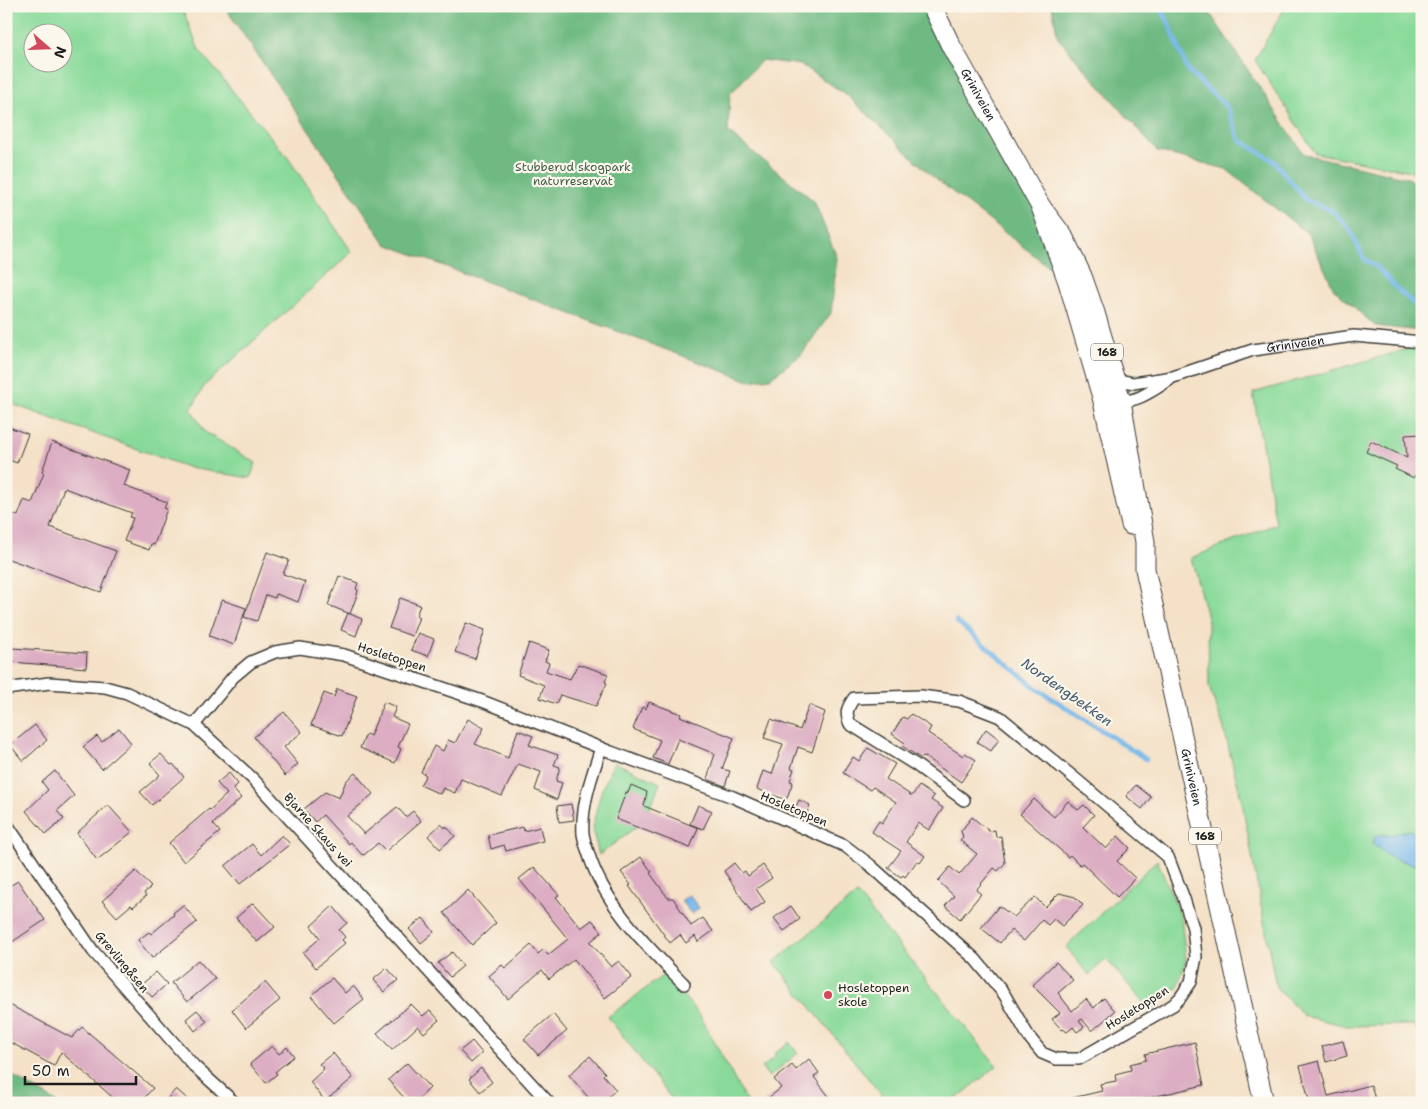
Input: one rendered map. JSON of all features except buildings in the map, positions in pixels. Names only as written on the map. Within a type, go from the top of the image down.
[{"type":"main road","name":"Griniveien","points":[[932,6],[951,46],[1041,207],[1062,236],[1082,276],[1095,313],[1121,402],[1145,542],[1146,569],[1264,1103]]},
{"type":"main road","name":"Griniveien","points":[[1041,207],[1068,282],[1102,397],[1135,545],[1146,569]]},
{"type":"street","name":"Griniveien","points":[[1115,380],[1133,383],[1173,377],[1253,350],[1354,336],[1422,342]]},
{"type":"street","name":"Griniveien","points":[[1121,402],[1148,394],[1173,377]]},
{"type":"street","points":[[1102,397],[1121,402]]},
{"type":"street","name":"Hosletoppen","points":[[194,725],[233,678],[251,662],[275,652],[300,648],[344,655],[482,700],[601,748],[733,797],[845,846],[870,865],[975,958],[1004,994],[1028,1036],[1042,1053],[1049,1057],[1068,1060],[1079,1059],[1173,1006],[1191,982],[1196,957],[1193,928],[1168,857],[1000,716],[959,701],[921,696],[854,698],[847,707],[846,716],[850,724],[916,766],[964,800]]},
{"type":"street","name":"Bjarne Skaus vei","points":[[6,689],[49,683],[105,687],[128,693],[194,725],[253,779],[549,1103]]},
{"type":"street","points":[[601,748],[584,810],[583,836],[592,866],[614,905],[684,984]]},
{"type":"street","name":"Grevlingåsen","points":[[6,823],[93,952],[194,1066],[236,1103]]},
{"type":"green space","points":[[6,6],[181,6],[199,50],[288,158],[352,252],[205,385],[191,409],[205,432],[256,463],[250,478],[190,468],[6,402]]},
{"type":"green space","name":"Stubberud skogpark naturreservat","points":[[224,6],[935,6],[1060,257],[1053,270],[932,176],[847,95],[801,65],[762,60],[730,94],[728,132],[814,201],[837,258],[831,313],[801,355],[770,378],[749,381],[386,244]]},
{"type":"green space","points":[[1052,6],[1205,6],[1304,154],[1408,178],[1422,189],[1422,331],[1375,326],[1334,289],[1308,234],[1226,169],[1157,151],[1058,38]]},
{"type":"green space","points":[[1286,6],[1422,6],[1422,177],[1416,172],[1315,153],[1255,60]]},
{"type":"green space","points":[[1422,345],[1422,1037],[1413,1025],[1347,1026],[1304,1016],[1276,987],[1242,802],[1223,725],[1209,687],[1208,621],[1191,558],[1276,524],[1253,393]]},
{"type":"green space","points":[[614,762],[660,783],[645,820],[599,855],[592,828],[601,792]]},
{"type":"green space","points":[[1157,860],[1181,917],[1186,961],[1178,987],[1150,1010],[1106,959],[1089,975],[1066,947]]},
{"type":"green space","points":[[857,894],[997,1066],[951,1103],[888,1103],[774,962]]},
{"type":"green space","points":[[665,974],[701,1017],[747,1103],[675,1103],[608,1017]]},
{"type":"green space","points":[[789,1042],[798,1053],[769,1077],[762,1068],[776,1056],[774,1054]]},
{"type":"green space","points":[[6,1072],[58,1103],[6,1103]]},
{"type":"water","points":[[1409,830],[1422,837],[1422,867],[1390,857],[1372,843],[1376,835],[1390,835]]},
{"type":"water","points":[[689,895],[699,908],[692,914],[681,901]]},
{"type":"waterway","points":[[1160,6],[1188,71],[1227,107],[1240,140],[1274,161],[1306,200],[1333,211],[1349,228],[1364,259],[1378,268],[1415,305],[1422,308]]},
{"type":"waterway","name":"Nordengbekken","points":[[956,621],[1036,688],[1146,759]]},
{"type":"place","name":"Hosletoppen skole","points":[[828,995]]}]
